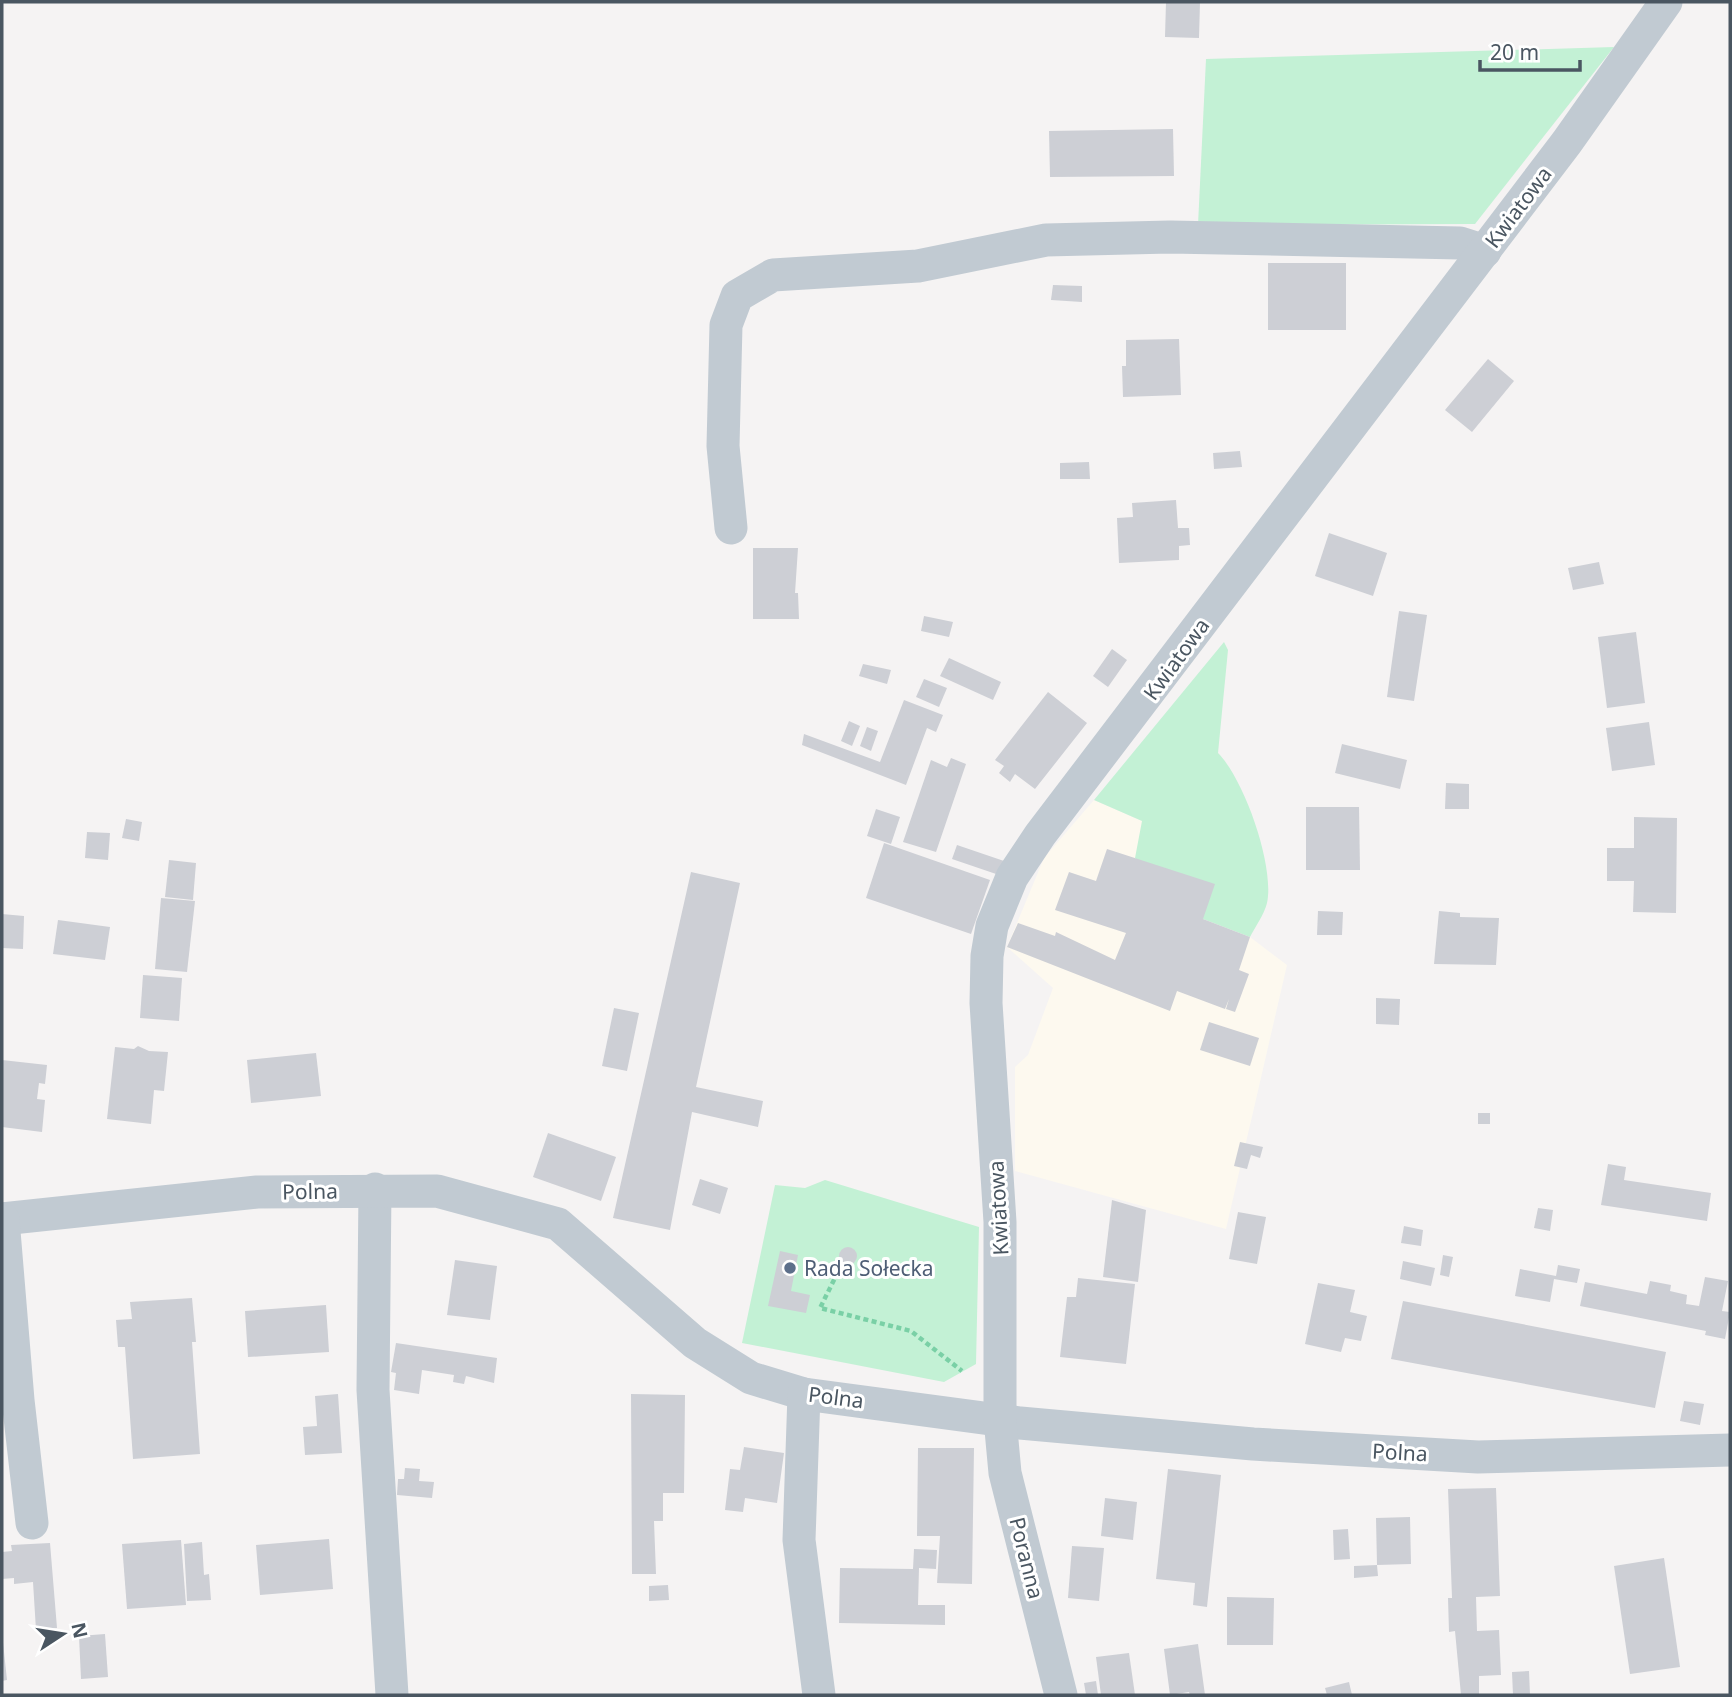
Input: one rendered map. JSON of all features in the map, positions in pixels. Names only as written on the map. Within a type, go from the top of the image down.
[{"type":"street","name":"Kwiatowa","points":[[1000,1419],[1000,1222],[986,1003],[986,956],[1012,877],[1040,835],[1485,251],[1666,2]]},
{"type":"street","points":[[731,528],[723,446],[726,325],[737,296],[773,275],[918,266],[1046,240],[1170,237],[1460,243],[1485,251]]},
{"type":"street","points":[[375,1189],[373,1390],[392,1695]]},
{"type":"street","name":"Polna","points":[[3,1219],[257,1192],[375,1189],[437,1191],[558,1224],[695,1343],[751,1378],[804,1394],[1000,1419],[1254,1444],[1478,1457],[1730,1450]]},
{"type":"street","points":[[3,1219],[18,1400],[32,1523]]},
{"type":"street","points":[[804,1394],[799,1540],[819,1695]]},
{"type":"street","name":"Poranna","points":[[1000,1419],[1005,1473],[1061,1695]]},
{"type":"path","points":[[838,1272],[820,1308],[911,1331],[962,1371]]},
{"type":"shaded area","points":[[1094,800],[1142,821],[1203,919],[1250,937],[1287,965],[1226,1229],[1015,1171],[1015,1067],[1028,1055],[1053,988],[1007,947],[1044,858]]},
{"type":"green space","points":[[1614,47],[1475,224],[1198,225],[1206,59]]},
{"type":"green space","points":[[1224,642],[1228,650],[1218,753],[1228,765],[1247,802],[1262,846],[1268,887],[1266,907],[1250,937],[1203,919],[1135,858],[1142,821],[1094,800]]},
{"type":"green space","points":[[825,1180],[979,1227],[976,1364],[944,1382],[742,1343],[775,1185],[805,1188]]},
{"type":"building","points":[[1166,2],[1200,2],[1199,38],[1165,37]]},
{"type":"building","points":[[1173,129],[1174,176],[1050,177],[1049,131]]},
{"type":"building","points":[[1268,263],[1346,263],[1346,330],[1268,330]]},
{"type":"building","points":[[1053,285],[1082,286],[1082,302],[1051,300]]},
{"type":"building","points":[[1179,339],[1181,395],[1123,397],[1122,366],[1126,366],[1126,340]]},
{"type":"building","points":[[1488,359],[1514,381],[1472,432],[1445,410]]},
{"type":"building","points":[[1240,451],[1242,467],[1214,469],[1213,453]]},
{"type":"building","points":[[1089,462],[1090,479],[1060,479],[1060,463]]},
{"type":"building","points":[[1176,500],[1178,528],[1189,528],[1190,545],[1179,546],[1179,560],[1119,563],[1117,518],[1133,517],[1132,503]]},
{"type":"building","points":[[1329,533],[1387,553],[1373,596],[1315,576]]},
{"type":"building","points":[[753,548],[798,548],[795,593],[798,593],[799,619],[753,619]]},
{"type":"building","points":[[1599,562],[1604,584],[1573,590],[1568,568]]},
{"type":"building","points":[[1399,611],[1427,615],[1414,701],[1387,697]]},
{"type":"building","points":[[924,616],[953,622],[949,637],[921,631]]},
{"type":"building","points":[[1636,632],[1645,703],[1607,708],[1598,637]]},
{"type":"building","points":[[1112,649],[1127,660],[1108,687],[1093,676]]},
{"type":"building","points":[[949,658],[1001,682],[993,700],[940,676]]},
{"type":"building","points":[[863,664],[891,670],[887,684],[859,676]]},
{"type":"building","points":[[924,679],[947,688],[939,707],[916,697]]},
{"type":"building","points":[[1048,692],[1087,723],[1035,789],[1015,774],[1010,782],[999,773],[1004,766],[995,760]]},
{"type":"building","points":[[904,700],[943,715],[936,732],[927,728],[906,785],[802,745],[804,734],[880,762]]},
{"type":"building","points":[[849,721],[860,726],[852,746],[841,741]]},
{"type":"building","points":[[1649,722],[1655,765],[1612,771],[1606,728]]},
{"type":"building","points":[[867,727],[878,731],[871,751],[860,746]]},
{"type":"building","points":[[1342,744],[1407,760],[1400,789],[1335,773]]},
{"type":"building","points":[[951,758],[966,764],[936,852],[903,842],[931,760],[947,767]]},
{"type":"building","points":[[1446,783],[1469,784],[1469,809],[1445,809]]},
{"type":"building","points":[[1306,807],[1359,807],[1360,870],[1306,870]]},
{"type":"building","points":[[876,809],[900,817],[891,844],[867,836]]},
{"type":"building","points":[[1634,817],[1677,818],[1676,913],[1633,912],[1634,881],[1607,881],[1607,848],[1634,848]]},
{"type":"building","points":[[126,819],[142,822],[139,841],[122,838]]},
{"type":"building","points":[[87,832],[110,833],[108,860],[85,858]]},
{"type":"building","points":[[884,843],[990,880],[971,934],[866,898]]},
{"type":"building","points":[[957,845],[1004,861],[999,875],[952,859]]},
{"type":"building","points":[[1107,849],[1215,884],[1203,919],[1250,937],[1239,970],[1249,974],[1235,1012],[1226,1009],[1229,999],[1225,1009],[1177,991],[1170,1011],[1007,947],[1018,923],[1055,936],[1056,932],[1115,960],[1126,933],[1055,910],[1069,872],[1096,881]]},
{"type":"building","points":[[169,860],[196,863],[193,900],[165,897]]},
{"type":"building","points":[[691,872],[740,883],[696,1087],[763,1101],[758,1127],[692,1112],[670,1230],[613,1218]]},
{"type":"building","points":[[161,898],[195,901],[187,972],[155,969]]},
{"type":"building","points":[[1318,911],[1343,912],[1342,935],[1317,935]]},
{"type":"building","points":[[1439,911],[1460,913],[1460,917],[1499,918],[1496,965],[1434,964]]},
{"type":"building","points":[[2,914],[24,916],[23,949],[2,948]]},
{"type":"building","points":[[58,920],[110,927],[105,960],[53,954]]},
{"type":"building","points":[[143,975],[182,978],[179,1021],[140,1018]]},
{"type":"building","points":[[1376,998],[1400,999],[1399,1025],[1376,1024]]},
{"type":"building","points":[[614,1008],[639,1013],[627,1071],[602,1066]]},
{"type":"building","points":[[1209,1022],[1259,1038],[1250,1066],[1200,1050]]},
{"type":"building","points":[[138,1046],[149,1051],[168,1052],[164,1091],[154,1090],[151,1124],[107,1119],[115,1047],[134,1049]]},
{"type":"building","points":[[316,1053],[321,1096],[251,1103],[247,1060]]},
{"type":"building","points":[[2,1060],[47,1065],[45,1084],[39,1083],[37,1099],[45,1100],[42,1132],[2,1127]]},
{"type":"building","points":[[1478,1113],[1490,1113],[1490,1124],[1478,1124]]},
{"type":"building","points":[[548,1133],[616,1157],[601,1201],[533,1177]]},
{"type":"building","points":[[1240,1142],[1263,1147],[1260,1158],[1251,1155],[1247,1169],[1234,1166]]},
{"type":"building","points":[[1608,1164],[1626,1167],[1624,1180],[1711,1193],[1707,1221],[1601,1205]]},
{"type":"building","points":[[700,1179],[728,1188],[720,1214],[692,1205]]},
{"type":"building","points":[[1112,1200],[1146,1210],[1138,1282],[1103,1277]]},
{"type":"building","points":[[1538,1208],[1553,1210],[1550,1231],[1534,1228]]},
{"type":"building","points":[[1238,1212],[1266,1217],[1257,1264],[1229,1259]]},
{"type":"building","points":[[1404,1226],[1423,1230],[1421,1246],[1401,1243]]},
{"type":"building","points":[[844,1247],[852,1247],[857,1256],[855,1263],[844,1265],[839,1260],[839,1252]]},
{"type":"building","points":[[780,1251],[798,1255],[791,1291],[810,1295],[806,1313],[768,1306]]},
{"type":"building","points":[[1443,1255],[1453,1257],[1449,1277],[1440,1275]]},
{"type":"building","points":[[455,1260],[497,1266],[490,1320],[447,1315]]},
{"type":"building","points":[[1403,1261],[1435,1268],[1431,1286],[1400,1279]]},
{"type":"building","points":[[1558,1265],[1580,1269],[1577,1283],[1554,1279],[1550,1302],[1515,1296],[1520,1269],[1556,1276]]},
{"type":"building","points":[[1705,1277],[1728,1281],[1722,1311],[1730,1312],[1725,1339],[1705,1335],[1706,1331],[1580,1306],[1585,1282],[1647,1294],[1650,1281],[1671,1285],[1670,1291],[1687,1295],[1686,1304],[1699,1306]]},
{"type":"building","points":[[1078,1278],[1135,1284],[1126,1364],[1060,1357],[1067,1297],[1076,1297]]},
{"type":"building","points":[[1318,1283],[1355,1290],[1350,1312],[1367,1316],[1361,1341],[1345,1338],[1341,1352],[1305,1344]]},
{"type":"building","points":[[192,1298],[196,1342],[192,1342],[200,1454],[133,1459],[125,1347],[118,1347],[116,1320],[132,1319],[130,1302]]},
{"type":"building","points":[[1403,1301],[1666,1352],[1655,1408],[1391,1359]]},
{"type":"building","points":[[326,1305],[329,1352],[248,1357],[245,1311]]},
{"type":"building","points":[[396,1343],[497,1358],[494,1383],[466,1376],[464,1384],[453,1382],[454,1375],[422,1370],[419,1394],[394,1390],[396,1373],[391,1372]]},
{"type":"building","points":[[338,1394],[342,1453],[305,1455],[303,1427],[317,1426],[315,1396]]},
{"type":"building","points":[[631,1394],[685,1395],[684,1493],[663,1493],[663,1521],[654,1521],[656,1574],[632,1574]]},
{"type":"building","points":[[1684,1401],[1704,1404],[1700,1425],[1680,1421]]},
{"type":"building","points":[[744,1447],[784,1453],[777,1503],[745,1498],[743,1512],[725,1510],[730,1469],[740,1470]]},
{"type":"building","points":[[918,1448],[974,1448],[972,1584],[937,1583],[940,1536],[917,1536]]},
{"type":"building","points":[[405,1468],[420,1469],[419,1481],[434,1482],[432,1498],[397,1495],[398,1479],[404,1479]]},
{"type":"building","points":[[1168,1469],[1221,1475],[1207,1607],[1193,1605],[1195,1583],[1156,1579]]},
{"type":"building","points":[[1496,1488],[1500,1596],[1476,1597],[1477,1631],[1499,1630],[1501,1675],[1479,1676],[1479,1695],[1461,1695],[1455,1631],[1449,1632],[1448,1598],[1452,1598],[1448,1489]]},
{"type":"building","points":[[1105,1498],[1137,1502],[1133,1540],[1101,1536]]},
{"type":"building","points":[[1410,1517],[1411,1564],[1377,1565],[1376,1518]]},
{"type":"building","points":[[1348,1529],[1350,1559],[1334,1560],[1333,1530]]},
{"type":"building","points":[[329,1539],[333,1589],[260,1595],[256,1545]]},
{"type":"building","points":[[181,1540],[186,1605],[127,1609],[122,1544]]},
{"type":"building","points":[[202,1542],[204,1575],[209,1574],[211,1600],[187,1601],[184,1544]]},
{"type":"building","points":[[50,1543],[57,1628],[36,1630],[33,1582],[14,1584],[14,1578],[2,1579],[2,1552],[12,1551],[11,1545]]},
{"type":"building","points":[[1072,1546],[1104,1548],[1099,1601],[1068,1598]]},
{"type":"building","points":[[914,1549],[937,1550],[936,1569],[919,1568],[918,1605],[945,1605],[945,1625],[839,1623],[840,1568],[913,1569]]},
{"type":"building","points":[[1664,1558],[1680,1667],[1630,1674],[1614,1566]]},
{"type":"building","points":[[1377,1565],[1378,1576],[1354,1578],[1354,1566]]},
{"type":"building","points":[[668,1585],[669,1600],[649,1601],[649,1586]]},
{"type":"building","points":[[1227,1597],[1274,1598],[1273,1645],[1227,1645]]},
{"type":"building","points":[[2,1633],[7,1680],[2,1681]]},
{"type":"building","points":[[105,1634],[108,1677],[81,1679],[79,1636]]},
{"type":"building","points":[[1198,1644],[1205,1695],[1190,1695],[1189,1692],[1170,1695],[1164,1649]]},
{"type":"building","points":[[1129,1653],[1135,1695],[1101,1695],[1096,1657]]},
{"type":"building","points":[[1529,1671],[1530,1695],[1513,1695],[1512,1672]]},
{"type":"building","points":[[1096,1681],[1098,1695],[1086,1695],[1084,1683]]},
{"type":"building","points":[[1349,1682],[1352,1695],[1327,1695],[1325,1688]]},
{"type":"place","name":"Rada Sołecka","points":[[790,1268]]}]
